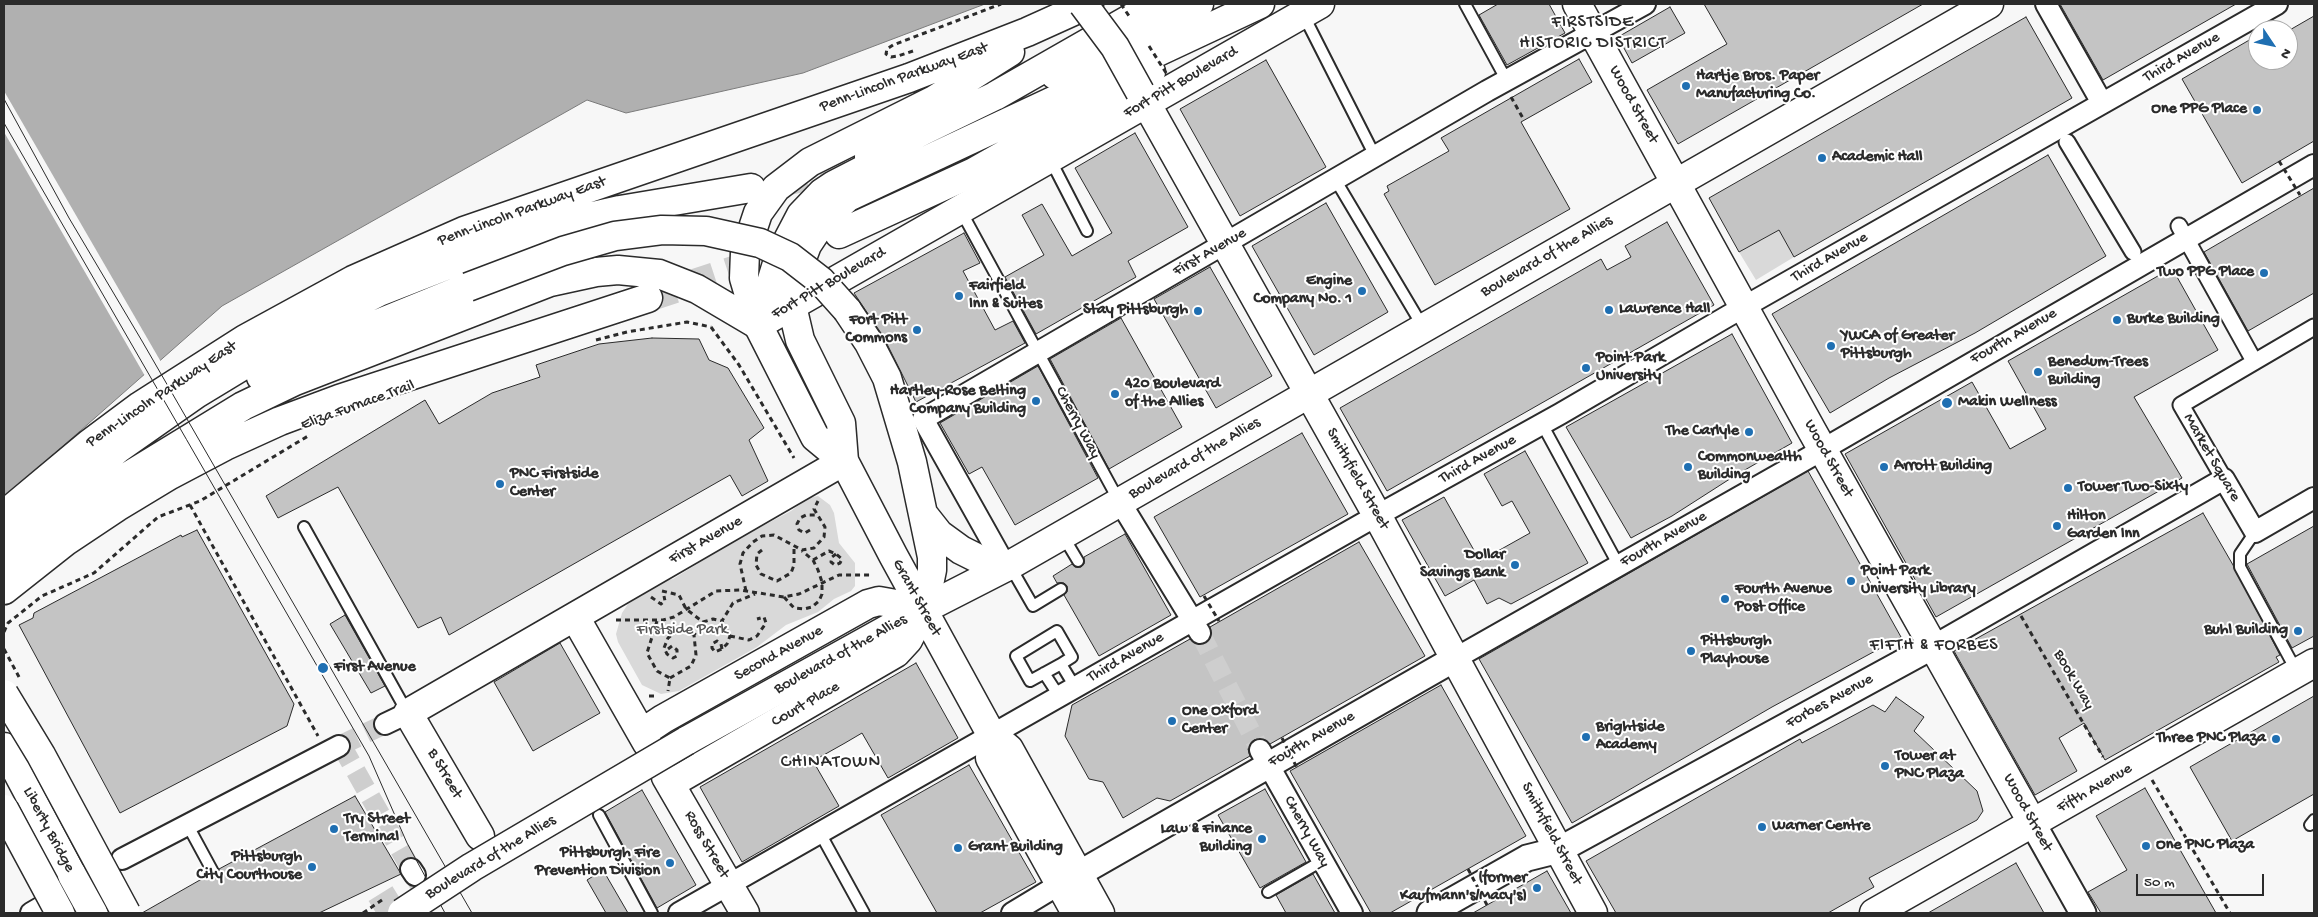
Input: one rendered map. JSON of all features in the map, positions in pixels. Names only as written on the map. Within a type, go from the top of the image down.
[{"type":"main road","points":[[871,160],[995,96],[1156,4]]},
{"type":"main road","name":"Fort Pitt Boulevard","points":[[758,325],[778,257],[801,215],[828,189],[871,160],[1142,36],[1200,4]]},
{"type":"main road","points":[[839,234],[974,172],[1187,51],[1260,4]]},
{"type":"main road","points":[[792,306],[796,274],[807,245],[825,218],[848,197],[1260,4]]},
{"type":"main road","name":"Wood Street","points":[[1577,4],[2033,824]]},
{"type":"main road","name":"Boulevard of the Allies","points":[[402,913],[472,867],[686,741],[1063,535],[1989,4]]},
{"type":"main road","name":"Smithfield Street","points":[[1088,5],[1115,47],[1310,393],[1456,658],[1593,913]]},
{"type":"main road","name":"Grant Street","points":[[1088,5],[934,100],[804,165],[776,188],[756,219],[744,252],[744,278],[758,325],[815,437],[844,461],[991,734],[990,758],[1069,879],[1100,913]]},
{"type":"main road","name":"Penn-Lincoln Parkway East","points":[[4,515],[89,444],[183,377],[298,309],[361,277],[464,231],[909,78],[1019,36],[1088,5]]},
{"type":"main road","name":"Fort Pitt Boulevard","points":[[758,325],[1050,158],[1143,97],[1311,8]]},
{"type":"main road","points":[[4,543],[119,448],[196,394],[290,337],[379,292],[509,241],[585,218],[620,210],[752,188]]},
{"type":"main road","name":"Court Place","points":[[43,510],[167,428],[247,383],[370,327],[563,251],[615,236],[662,230],[706,231],[760,243],[790,257],[821,281],[848,310],[870,343],[887,378],[903,430],[932,557],[932,570],[924,610],[908,640],[896,653],[668,780]]},
{"type":"main road","points":[[4,569],[109,488],[242,406],[295,381],[550,282],[581,275],[618,270],[659,274],[698,289],[758,325]]},
{"type":"main road","points":[[4,590],[66,542],[117,507],[170,475],[224,446],[339,399],[648,298]]},
{"type":"main road","name":"Grant Street","points":[[792,306],[800,340],[841,423],[844,461]]},
{"type":"main road","name":"First Avenue","points":[[396,719],[844,461]]},
{"type":"main road","points":[[922,512],[939,534],[961,550],[979,559],[1008,566]]},
{"type":"main road","name":"Second Avenue","points":[[575,617],[645,738],[663,719],[868,604],[879,601],[924,610]]},
{"type":"main road","name":"Fifth Avenue","points":[[1874,913],[2306,668]]},
{"type":"main road","points":[[4,694],[41,755],[126,913]]},
{"type":"main road","name":"B Street","points":[[396,719],[480,836]]},
{"type":"main road","name":"Liberty Bridge","points":[[4,747],[93,913]]},
{"type":"main road","name":"Ross Street","points":[[668,780],[745,913]]},
{"type":"main road","points":[[4,809],[45,911]]},
{"type":"main road","name":"Grant Street","points":[[1069,879],[1076,913]]},
{"type":"street","name":"First Avenue","points":[[1008,566],[923,419],[1375,156],[1645,4]]},
{"type":"street","points":[[2046,4],[2102,103]]},
{"type":"street","name":"Third Avenue","points":[[679,913],[1067,692],[1197,627],[1377,516],[1542,424],[2277,4]]},
{"type":"street","points":[[2067,142],[2132,252]]},
{"type":"street","name":"Fourth Avenue","points":[[1012,913],[1264,758],[1456,658],[1823,449],[2183,232],[2314,165]]},
{"type":"street","points":[[2183,232],[2254,361]]},
{"type":"street","name":"Market Square","points":[[2255,532],[2181,404],[2314,327]]},
{"type":"street","name":"Forbes Avenue","points":[[1430,913],[1527,858],[1559,850],[1933,646],[2224,479]]},
{"type":"street","points":[[2255,532],[2314,498]]},
{"type":"street","name":"Cherry Way","points":[[1120,502],[1197,627]]},
{"type":"street","points":[[122,859],[331,745]]},
{"type":"street","name":"Cherry Way","points":[[1264,758],[1352,913]]},
{"type":"street","name":"Wood Street","points":[[2033,824],[2083,913]]},
{"type":"lane","points":[[1466,4],[1506,82]]},
{"type":"lane","points":[[1311,8],[1375,156]]},
{"type":"lane","points":[[1050,158],[1087,230]]},
{"type":"lane","points":[[1335,179],[1423,328]]},
{"type":"lane","name":"Cherry Way","points":[[959,209],[1120,502]]},
{"type":"lane","points":[[1542,424],[1618,566]]},
{"type":"lane","points":[[304,527],[396,719]]},
{"type":"lane","points":[[2255,532],[2240,554],[2240,567],[2306,668]]},
{"type":"lane","points":[[1063,535],[1078,561]]},
{"type":"lane","points":[[1008,566],[1033,606],[1061,589]]},
{"type":"lane","points":[[1056,631],[1072,657],[1061,664],[1030,682],[1016,656],[1056,631]]},
{"type":"lane","points":[[1061,664],[1067,692]]},
{"type":"lane","points":[[1044,673],[1067,692]]},
{"type":"lane","points":[[599,815],[652,913]]},
{"type":"lane","points":[[187,824],[213,872]]},
{"type":"lane","points":[[820,833],[864,913]]},
{"type":"lane","points":[[1268,892],[1322,861]]},
{"type":"path","points":[[916,50],[891,57],[886,54],[887,49],[893,45],[1001,4]]},
{"type":"path","points":[[1121,4],[1131,19]]},
{"type":"path","points":[[1149,46],[1168,76]]},
{"type":"path","points":[[1506,82],[1524,120]]},
{"type":"path","points":[[2279,161],[2300,195]]},
{"type":"path","points":[[592,341],[626,332],[687,322],[711,327],[739,365],[794,458]]},
{"type":"path","name":"Eliza Furnace Trail","points":[[4,632],[8,623],[42,596],[94,573],[158,517],[190,505],[314,432]]},
{"type":"path","points":[[802,550],[814,548],[824,538],[825,528],[814,509],[820,496]]},
{"type":"path","points":[[190,505],[331,745]]},
{"type":"path","points":[[810,530],[805,533],[798,530],[797,524],[800,518],[812,513],[818,515]]},
{"type":"path","points":[[200,535],[205,532]]},
{"type":"path","points":[[746,591],[740,564],[743,553],[753,542],[762,536],[774,535],[802,550],[813,560],[822,582],[822,594],[819,601],[812,607],[794,608],[784,597]]},
{"type":"path","points":[[762,550],[757,554],[756,565],[761,574],[777,581],[791,573],[794,565],[794,545]]},
{"type":"path","points":[[813,560],[823,553],[836,554]]},
{"type":"path","points":[[616,620],[657,621],[674,617],[716,591],[746,591],[784,597],[799,594],[839,575],[870,575]]},
{"type":"path","points":[[664,596],[665,601],[661,604],[653,600],[650,595],[660,591],[679,595],[686,609],[703,622]]},
{"type":"path","points":[[722,621],[733,603],[756,594]]},
{"type":"path","points":[[1204,596],[1220,621]]},
{"type":"path","name":"Book Way","points":[[2018,611],[2106,762]]},
{"type":"path","points":[[670,678],[691,666],[696,655],[694,635],[703,622],[713,619],[722,621],[730,636],[748,640],[758,636],[766,623],[764,617],[757,619]]},
{"type":"path","points":[[657,621],[647,653],[657,671],[670,678]]},
{"type":"path","points":[[668,649],[672,646],[678,656],[673,658],[667,654],[664,648],[668,638],[674,633],[681,632],[694,635]]},
{"type":"path","points":[[722,649],[730,636]]},
{"type":"path","points":[[667,697],[670,678]]},
{"type":"path","points":[[1282,738],[1297,768]]},
{"type":"path","points":[[2150,777],[2230,913]]},
{"type":"path","points":[[1468,869],[1487,905]]},
{"type":"green space","points":[[1779,230],[1794,257],[1756,280],[1739,252]]},
{"type":"green space","name":"Firstside Park","points":[[818,496],[830,505],[834,513],[839,543],[855,563],[855,586],[851,591],[834,599],[818,612],[786,625],[757,647],[679,691],[661,694],[642,685],[618,642],[616,634],[622,613],[628,604],[663,581],[673,579],[734,541],[791,511],[808,498]]},
{"type":"shaded area","points":[[4,4],[985,4],[803,73],[626,113],[587,100],[222,306],[4,498]]},
{"type":"pier","points":[[4,91],[161,362],[145,376],[4,132]]},
{"type":"building","points":[[1498,4],[1549,4],[1565,33],[1507,65],[1479,15]]},
{"type":"building","points":[[1704,4],[1923,4],[1678,144],[1647,90],[1727,44]]},
{"type":"building","points":[[2060,4],[2236,4],[2103,80]]},
{"type":"building","points":[[1670,7],[1685,33],[1632,63],[1618,37]]},
{"type":"building","name":"One PPG Place","points":[[2314,16],[2314,141],[2242,183],[2182,79],[2248,41],[2248,70],[2298,70],[2298,25]]},
{"type":"building","points":[[2026,17],[2072,98],[1794,257],[1779,230],[1739,252],[1709,198]]},
{"type":"building","points":[[1579,59],[1592,82],[1521,122],[1570,209],[1435,285],[1384,194],[1389,191],[1387,186],[1449,151],[1441,138]]},
{"type":"building","points":[[1266,60],[1326,167],[1240,216],[1180,109]]},
{"type":"building","points":[[1135,133],[1188,227],[1128,261],[1136,277],[1036,334],[1005,277],[1044,255],[1022,215],[1042,204],[1072,256],[1112,233],[1075,168]]},
{"type":"building","points":[[2048,155],[2106,256],[1975,333],[1889,378],[1830,413],[1772,314]]},
{"type":"building","name":"Two PPG Place","points":[[2314,188],[2314,293],[2248,331],[2204,252]]},
{"type":"building","points":[[1326,203],[1388,312],[1314,355],[1252,246]]},
{"type":"building","points":[[1667,222],[1714,305],[1387,491],[1340,408],[1601,259],[1607,270],[1631,257],[1625,246]]},
{"type":"building","name":"Fort Pitt Commons","points":[[964,233],[980,263],[963,271],[995,330],[1013,321],[1025,343],[916,402],[883,336],[854,293]]},
{"type":"building","points":[[1210,267],[1272,376],[1216,408],[1154,299]]},
{"type":"building","points":[[2172,268],[2218,350],[2134,397],[2182,478],[1936,617],[1845,454],[1972,382],[2010,449],[2046,429],[2008,361]]},
{"type":"building","name":"420 Boulevard of the Allies","points":[[1121,318],[1182,427],[1109,469],[1050,359]]},
{"type":"building","points":[[1732,334],[1792,443],[1736,475],[1672,516],[1631,538],[1566,427]]},
{"type":"building","name":"PNC Firstside Center","points":[[652,338],[699,339],[709,360],[728,368],[764,428],[749,440],[768,481],[742,496],[730,475],[449,635],[441,617],[418,628],[338,487],[278,518],[266,496],[425,400],[439,424],[492,393],[540,377],[536,365],[599,344]]},
{"type":"building","points":[[1038,366],[1098,478],[1015,525],[982,467],[969,474],[940,423]]},
{"type":"building","points":[[1302,433],[1348,514],[1200,597],[1154,517]]},
{"type":"building","points":[[1525,451],[1588,563],[1511,604],[1499,598],[1487,604],[1474,580],[1445,596],[1402,520],[1444,497],[1480,561],[1530,533],[1512,501],[1502,506],[1484,474]]},
{"type":"building","points":[[1808,471],[1901,637],[1772,707],[1572,823],[1479,659]]},
{"type":"building","points":[[2203,513],[2233,565],[2280,655],[2276,657],[2279,662],[2105,760],[2084,723],[2059,738],[2077,771],[2035,795],[1954,651]]},
{"type":"building","points":[[2314,526],[2314,636],[2292,648],[2247,564]]},
{"type":"building","points":[[197,530],[294,704],[287,726],[120,813],[19,625],[33,618],[34,613],[181,535],[182,537]]},
{"type":"building","points":[[1125,534],[1171,615],[1099,656],[1064,595],[1067,592],[1067,586],[1064,583],[1057,583],[1053,576],[1072,564],[1075,567],[1081,567],[1084,564],[1084,557]]},
{"type":"building","points":[[1359,542],[1425,656],[1270,744],[1261,738],[1254,740],[1248,749],[1250,756],[1170,801],[1157,798],[1123,818],[1103,782],[1089,779],[1065,736],[1072,705],[1190,639],[1195,644],[1206,643],[1211,638],[1210,627]]},
{"type":"building","name":"First Avenue","points":[[345,615],[385,686],[371,693],[330,624]]},
{"type":"building","points":[[560,643],[600,713],[533,751],[494,682]]},
{"type":"building","points":[[916,663],[958,738],[888,778],[862,733],[813,761],[839,806],[742,862],[700,787]]},
{"type":"building","points":[[1441,685],[1526,836],[1390,913],[1371,913],[1290,771]]},
{"type":"building","name":"Three PNC Plaza","points":[[2314,696],[2314,794],[2232,841],[2190,767]]},
{"type":"building","points":[[1896,697],[1924,717],[1914,731],[1977,791],[1983,811],[1977,820],[1869,878],[1874,887],[1828,913],[1616,913],[1586,861],[1800,739],[1802,743],[1873,705],[1885,712]]},
{"type":"building","name":"Grant Building","points":[[969,765],[1036,882],[980,913],[937,913],[881,815]]},
{"type":"building","name":"One PNC Plaza","points":[[2145,788],[2216,913],[2101,913],[2088,892],[2127,870],[2096,816]]},
{"type":"building","name":"Law & Finance Building","points":[[1265,789],[1306,862],[1260,888],[1218,815]]},
{"type":"building","points":[[642,790],[696,885],[657,908],[605,812]]},
{"type":"building","name":"Try Street Terminal","points":[[355,796],[401,874],[319,913],[142,913],[207,876],[212,879],[217,878],[219,869]]},
{"type":"building","points":[[2016,863],[2044,913],[1928,913]]},
{"type":"building","points":[[603,870],[628,913],[606,913],[587,880]]},
{"type":"building","name":"(former Kaufmann's/Macy's)","points":[[1547,871],[1571,913],[1473,913]]},
{"type":"building","points":[[1313,874],[1335,913],[1286,913],[1276,895]]},
{"type":"tunnel","points":[[779,183],[823,174],[867,157]]},
{"type":"tunnel","points":[[648,298],[798,249]]},
{"type":"tunnel","points":[[1200,633],[1260,750]]},
{"type":"tunnel","points":[[339,746],[385,724]]},
{"type":"tunnel","points":[[341,745],[411,869]]},
{"type":"tunnel","points":[[376,913],[426,882]]},
{"type":"tram line","points":[[4,99],[69,218],[472,913]]},
{"type":"tram line","points":[[4,123],[369,756],[407,843],[445,913]]},
{"type":"place","name":"Hartje Bros. Paper Manufacturing Co.","points":[[1686,86]]},
{"type":"place","name":"One PPG Place","points":[[2257,110]]},
{"type":"place","name":"Academic Hall","points":[[1822,158]]},
{"type":"place","name":"Two PPG Place","points":[[2264,273]]},
{"type":"place","name":"Engine Company No. 1","points":[[1362,291]]},
{"type":"place","name":"Fairfield Inn & Suites","points":[[959,296]]},
{"type":"place","name":"Lawrence Hall","points":[[1609,310]]},
{"type":"place","name":"Stay Pittsburgh","points":[[1198,311]]},
{"type":"place","name":"Burke Building","points":[[2117,320]]},
{"type":"place","name":"Fort Pitt Commons","points":[[917,330]]},
{"type":"place","name":"YWCA of Greater Pittsburgh","points":[[1831,346]]},
{"type":"place","name":"Point Park University","points":[[1586,368]]},
{"type":"place","name":"Benedum-Trees Building","points":[[2038,372]]},
{"type":"place","name":"420 Boulevard of the Allies","points":[[1115,394]]},
{"type":"place","name":"Hartley-Rose Belting Company Building","points":[[1036,401]]},
{"type":"place","name":"Makin Wellness","points":[[1947,403]]},
{"type":"place","name":"The Carlyle","points":[[1749,432]]},
{"type":"place","name":"Commonwealth Building","points":[[1688,467]]},
{"type":"place","name":"Arrott Building","points":[[1884,467]]},
{"type":"place","name":"PNC Firstside Center","points":[[500,484]]},
{"type":"place","name":"Tower Two-Sixty","points":[[2068,488]]},
{"type":"place","name":"Hilton Garden Inn","points":[[2057,526]]},
{"type":"place","name":"Dollar Savings Bank","points":[[1515,565]]},
{"type":"place","name":"Point Park University Library","points":[[1851,581]]},
{"type":"place","name":"Fourth Avenue Post Office","points":[[1725,599]]},
{"type":"place","name":"Buhl Building","points":[[2298,631]]},
{"type":"place","name":"Pittsburgh Playhouse","points":[[1691,651]]},
{"type":"place","name":"First Avenue","points":[[323,668]]},
{"type":"place","name":"One Oxford Center","points":[[1172,721]]},
{"type":"place","name":"Brightside Academy","points":[[1586,737]]},
{"type":"place","name":"Three PNC Plaza","points":[[2276,739]]},
{"type":"place","name":"Tower at PNC Plaza","points":[[1885,766]]},
{"type":"place","name":"Warner Centre","points":[[1762,827]]},
{"type":"place","name":"Try Street Terminal","points":[[334,829]]},
{"type":"place","name":"Law & Finance Building","points":[[1262,839]]},
{"type":"place","name":"One PNC Plaza","points":[[2146,846]]},
{"type":"place","name":"Grant Building","points":[[958,848]]},
{"type":"place","name":"Pittsburgh Fire Prevention Division","points":[[670,863]]},
{"type":"place","name":"Pittsburgh City Courthouse","points":[[312,867]]},
{"type":"place","name":"(former Kaufmann's/Macy's)","points":[[1537,888]]},
{"type":"district","name":"FIRSTSIDE HISTORIC DISTRICT","points":[[1593,33]]},
{"type":"district","name":"FIFTH & FORBES","points":[[1934,646]]},
{"type":"district","name":"CHINATOWN","points":[[831,763]]}]
